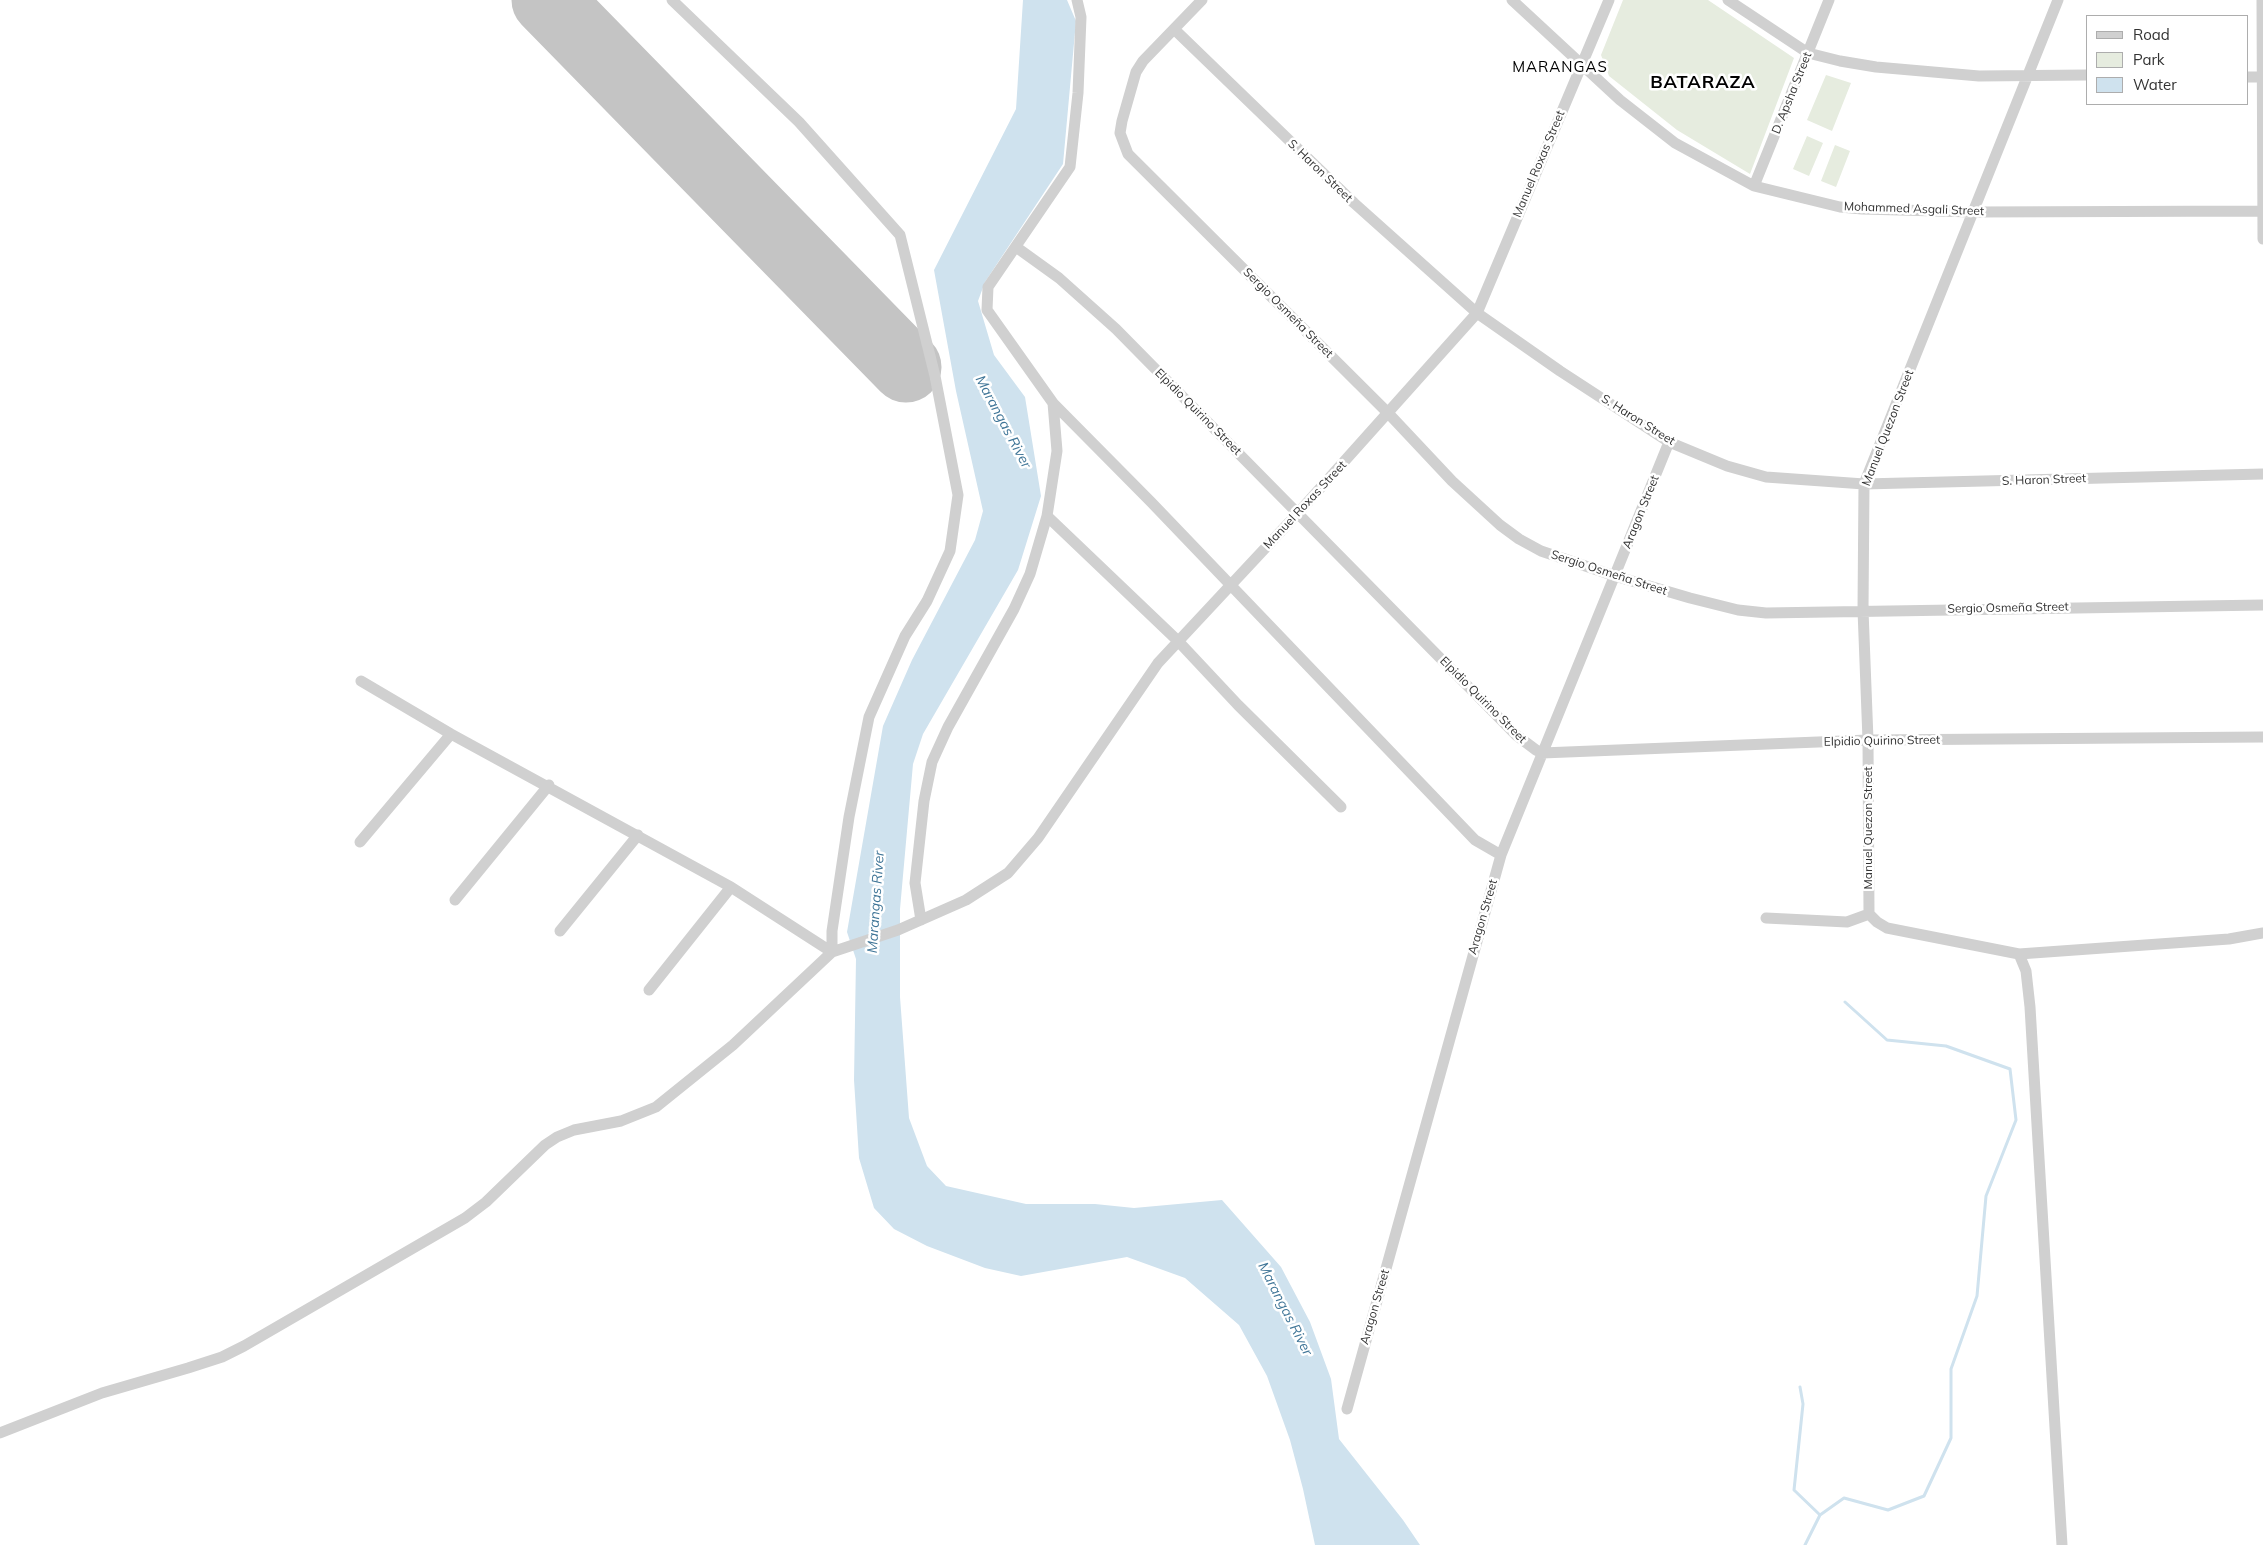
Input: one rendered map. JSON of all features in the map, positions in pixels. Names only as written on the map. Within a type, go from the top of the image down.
[{"type":"street","points":[[0,1433],[102,1394],[222,1357],[325,1299],[465,1218],[486,1202],[545,1145],[557,1137],[574,1130],[621,1121],[656,1107],[733,1045],[832,952],[832,931],[849,817],[869,717],[905,636],[928,601],[950,551],[958,495],[935,376],[900,235],[799,122],[672,0]]},
{"type":"street","points":[[1076,0],[1081,17],[1078,93],[1070,167],[988,287],[987,310],[1053,403],[1230,584],[1475,840],[1486,849],[1501,855]]},
{"type":"street","points":[[1174,28],[1202,0]]},
{"type":"street","name":"Mohammed Asgali Street","points":[[1512,0],[1620,100],[1674,143],[1754,186],[1862,209],[1974,212],[2263,211]]},
{"type":"street","name":"Manuel Roxas Street","points":[[832,952],[898,930],[966,900],[1008,873],[1038,838],[1148,676],[1230,584],[1298,514],[1389,414],[1477,313],[1609,0]]},
{"type":"street","points":[[1728,0],[1808,53],[1876,67],[1945,74],[1979,76],[2086,74]]},
{"type":"street","name":"D. Apsha Street","points":[[1754,186],[1829,0]]},
{"type":"street","name":"Manuel Quezon Street","points":[[1869,914],[1868,740],[1863,610],[1864,484],[2058,0]]},
{"type":"street","points":[[2262,0],[2263,239]]},
{"type":"street","name":"Sergio Osmeña Street","points":[[1174,28],[1143,61],[1136,72],[1122,121],[1122,141],[1128,154],[1138,167],[1389,414],[1452,480],[1507,530],[1541,551],[1615,576],[1738,610],[1766,613],[2263,605]]},
{"type":"street","name":"S. Haron Street","points":[[1174,28],[1354,203],[1477,313],[1560,371],[1669,442],[1727,466],[1766,477],[1864,484],[2263,474]]},
{"type":"street","points":[[2248,77],[2262,77]]},
{"type":"street","name":"Elpidio Quirino Street","points":[[1016,247],[1058,278],[1116,329],[1516,735],[1526,744],[1542,753],[1868,740],[2263,737]]},
{"type":"street","points":[[921,920],[915,883],[924,801],[932,762],[948,727],[1014,609],[1030,574],[1047,516],[1056,451],[1053,403]]},
{"type":"street","name":"Aragon Street","points":[[1347,1409],[1501,855],[1669,442]]},
{"type":"street","points":[[1047,516],[1178,641],[1256,724],[1341,806]]},
{"type":"street","points":[[361,681],[451,734],[548,785],[731,887],[832,952]]},
{"type":"street","points":[[360,842],[451,734]]},
{"type":"street","points":[[455,900],[548,785]]},
{"type":"street","points":[[560,931],[638,835]]},
{"type":"street","points":[[649,990],[731,887]]},
{"type":"street","points":[[1766,918],[1847,922],[1869,914],[1887,928],[2018,954],[2229,939],[2263,933]]},
{"type":"street","points":[[2018,954],[2026,971],[2031,1017],[2062,1545]]},
{"type":"green space","points":[[1623,0],[1708,0],[1794,58],[1750,174],[1677,130],[1609,76],[1601,55]]},
{"type":"green space","points":[[1826,75],[1851,83],[1832,131],[1807,120]]},
{"type":"green space","points":[[1807,136],[1823,143],[1809,176],[1793,169]]},
{"type":"green space","points":[[1835,145],[1850,151],[1836,187],[1821,181]]},
{"type":"water","name":"Marangas River","points":[[1023,0],[1067,0],[1076,21],[1063,164],[985,282],[978,301],[994,355],[1025,397],[1041,496],[1018,570],[923,734],[913,764],[900,909],[900,997],[909,1118],[927,1166],[946,1186],[1026,1204],[1095,1204],[1134,1208],[1222,1200],[1281,1267],[1310,1322],[1331,1379],[1339,1439],[1403,1520],[1420,1545],[1315,1545],[1290,1440],[1267,1376],[1239,1325],[1185,1278],[1127,1257],[1021,1276],[985,1268],[927,1246],[894,1229],[874,1208],[859,1158],[854,1080],[856,959],[847,932],[883,726],[912,660],[975,540],[983,511],[956,391],[934,270],[1016,109]]},
{"type":"waterway","points":[[1805,1545],[1820,1515],[1844,1498],[1888,1510],[1924,1496],[1951,1438],[1951,1369],[1977,1296],[1986,1196],[2016,1120],[2010,1069],[1946,1046],[1887,1040],[1845,1002]]},
{"type":"waterway","points":[[1800,1387],[1803,1404],[1794,1490],[1820,1515]]},
{"type":"runway","points":[[547,0],[906,367]]},
{"type":"district","name":"MARANGAS","points":[[1560,67]]},
{"type":"district","name":"BATARAZA","points":[[1703,83]]}]
